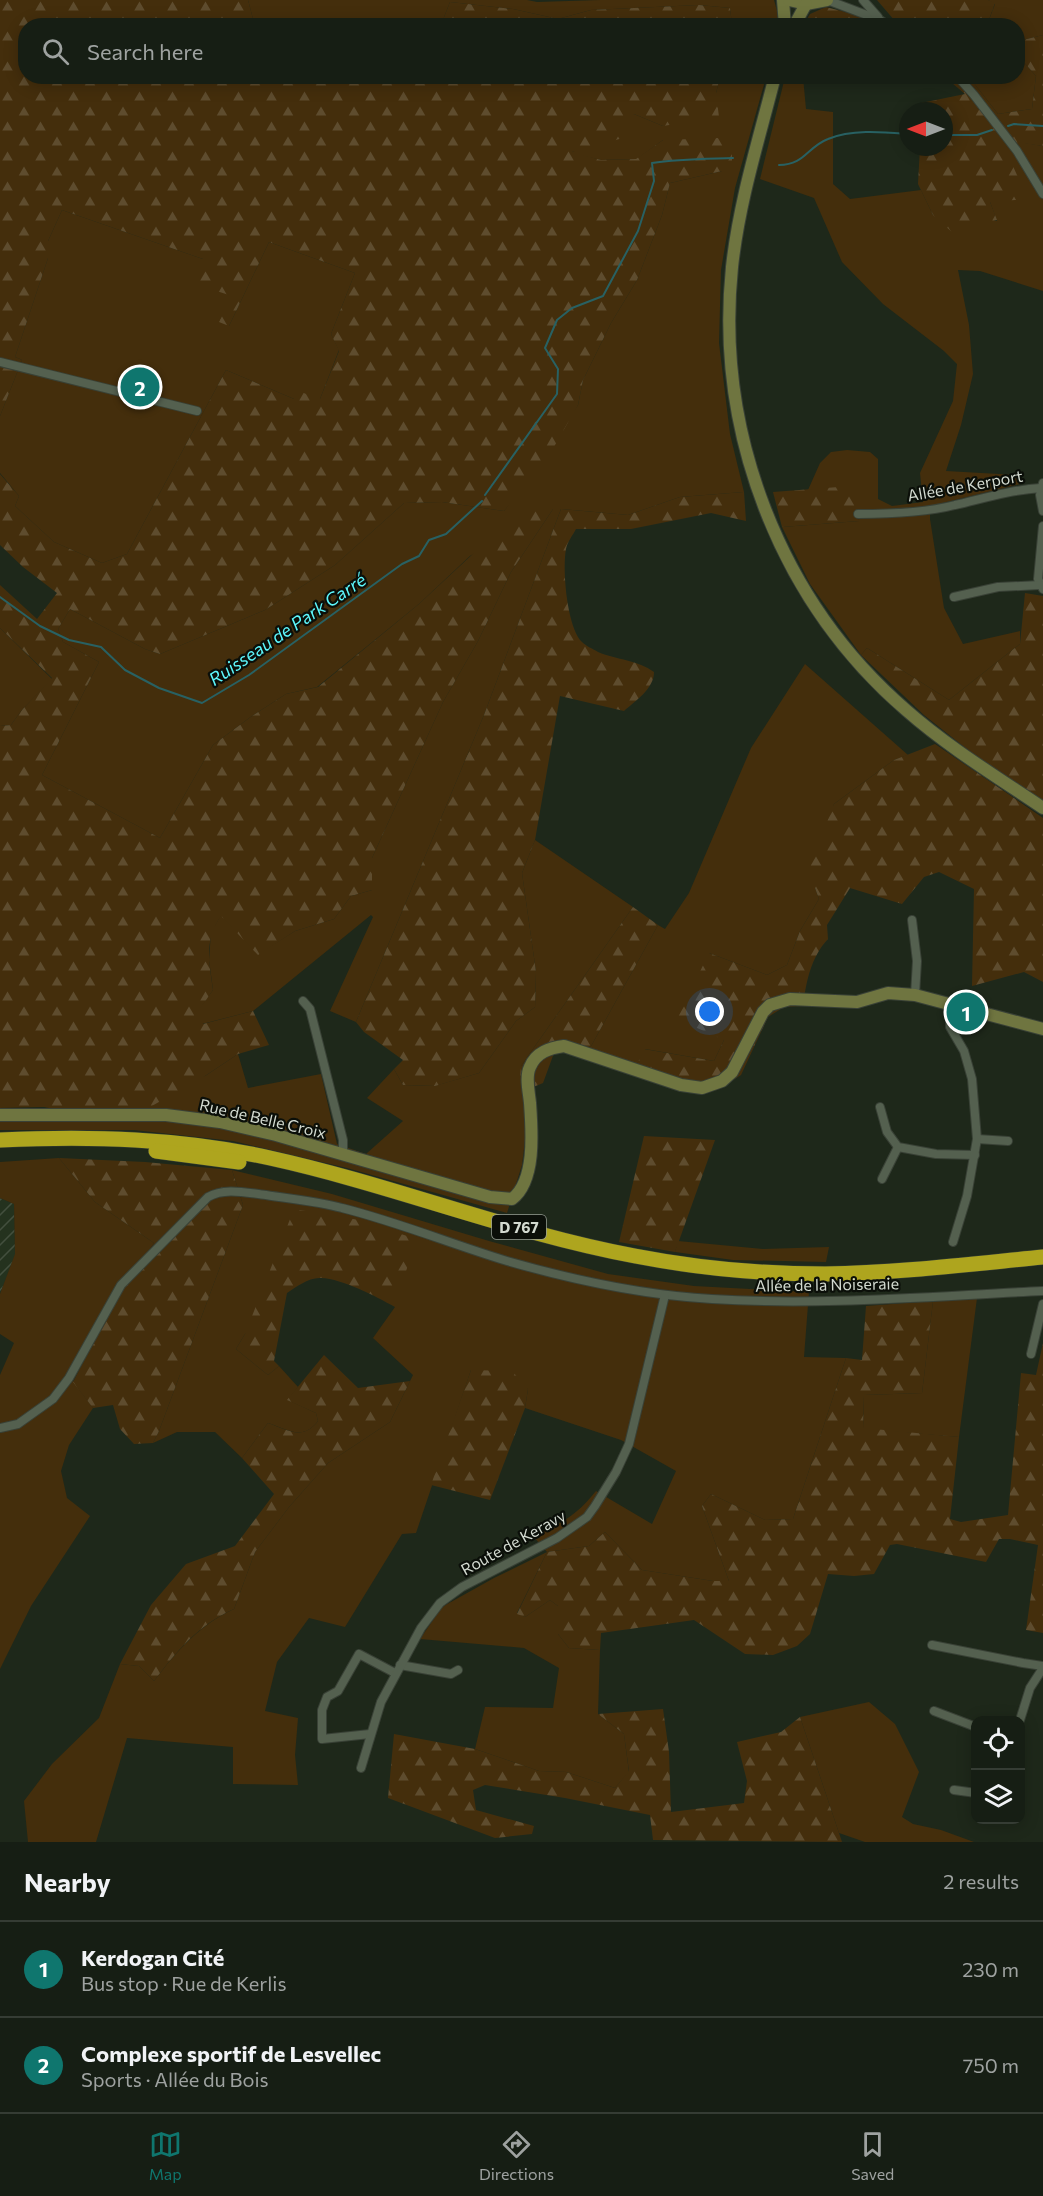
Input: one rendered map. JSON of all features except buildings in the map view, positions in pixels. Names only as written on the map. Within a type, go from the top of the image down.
[{"type":"highway","name":"D 767","points":[[0,1140],[110,1139],[220,1148],[297,1164],[564,1240],[635,1256],[714,1268],[802,1274],[875,1272],[1043,1257]]},
{"type":"highway","name":"D 767","points":[[0,1151],[76,1148],[141,1150],[256,1165],[328,1183],[571,1252],[644,1268],[709,1277],[778,1283],[865,1283],[1043,1267]]},
{"type":"street","points":[[783,0],[784,18]]},
{"type":"street","points":[[789,0],[806,4],[827,0],[875,18]]},
{"type":"street","points":[[863,0],[878,18]]},
{"type":"street","points":[[799,18],[806,4]]},
{"type":"street","points":[[773,84],[738,226],[729,304],[734,394],[746,452],[763,504],[789,565],[808,596],[831,629],[867,672],[906,711],[1043,808]]},
{"type":"street","points":[[964,84],[1017,151],[1043,194]]},
{"type":"street","points":[[0,362],[197,411]]},
{"type":"street","points":[[1042,485],[1043,511]]},
{"type":"street","name":"Allée de Kerport","points":[[858,514],[925,510],[955,505],[990,494],[1042,485]]},
{"type":"street","points":[[954,597],[998,587],[1041,588],[1038,571],[1043,526]]},
{"type":"street","points":[[912,920],[917,961],[915,995],[1043,1029]]},
{"type":"street","name":"Rue de Belle Croix","points":[[0,1115],[177,1116],[220,1122],[276,1135],[490,1197],[512,1199],[520,1193],[525,1182],[529,1161],[531,1131],[529,1067],[537,1056],[549,1049],[564,1046],[681,1085],[702,1088],[722,1081],[732,1072],[763,1012],[770,1005],[779,1001],[790,999],[834,1003],[857,1002],[888,993],[915,995]]},
{"type":"street","points":[[303,1001],[310,1009],[313,1020],[343,1140],[343,1154]]},
{"type":"street","points":[[953,1242],[967,1196],[977,1139],[969,1065],[950,1027],[954,1006]]},
{"type":"street","points":[[880,1107],[886,1131],[898,1148],[936,1154],[975,1155]]},
{"type":"street","points":[[977,1139],[1008,1141]]},
{"type":"street","points":[[882,1179],[898,1148]]},
{"type":"street","name":"Allée de la Noiseraie","points":[[0,1428],[18,1424],[53,1399],[69,1378],[121,1285],[208,1197],[221,1192],[235,1191],[342,1207],[507,1261],[613,1286],[665,1295],[758,1301],[846,1300],[1043,1291]]},
{"type":"street","name":"Route de Keravy","points":[[361,1768],[381,1702],[421,1628],[440,1603],[462,1587],[557,1538],[587,1517],[595,1506],[616,1472],[629,1444],[665,1295]]},
{"type":"street","points":[[1031,1354],[1043,1304]]},
{"type":"street","points":[[932,1645],[1043,1667],[1030,1688],[1021,1716]]},
{"type":"street","points":[[370,1734],[322,1739],[322,1710],[327,1697],[338,1691],[359,1654],[398,1669],[451,1674],[458,1670]]},
{"type":"street","points":[[934,1711],[971,1725]]},
{"type":"street","points":[[954,1790],[971,1792]]},
{"type":"shaded area","points":[[0,1198],[14,1204],[15,1255],[0,1294]]},
{"type":"green space","points":[[0,0],[248,0],[253,18],[18,18],[18,84],[718,84],[716,93],[719,117],[663,126],[634,114],[623,138],[572,152],[601,160],[636,159],[663,140],[719,138],[732,147],[732,164],[722,171],[670,183],[662,215],[637,280],[611,323],[583,380],[578,405],[551,452],[504,511],[442,502],[404,503],[335,565],[265,610],[160,654],[145,649],[70,609],[58,629],[63,642],[99,662],[42,775],[160,838],[213,745],[286,694],[318,687],[419,604],[532,499],[553,509],[511,572],[478,641],[443,702],[372,858],[372,890],[351,896],[334,919],[295,931],[258,955],[221,916],[216,925],[209,951],[213,990],[195,1016],[203,1024],[253,1011],[269,1045],[238,1054],[205,1076],[150,1107],[0,1107],[0,726],[11,725],[52,678],[0,628],[0,585],[37,619],[57,593],[23,567],[0,545],[0,474],[19,496],[15,506],[54,542],[102,563],[127,554],[226,370],[294,399],[301,392],[320,399],[339,351],[331,334],[355,273],[269,242],[229,326],[219,322],[229,295],[198,285],[203,259],[62,210],[48,241],[48,258],[15,357],[22,360],[0,416]]},
{"type":"green space","points":[[248,0],[527,0],[537,2],[774,0],[779,18],[731,18],[730,8],[699,5],[591,10],[554,18],[513,9],[450,2],[444,18],[253,18]]},
{"type":"green space","points":[[877,0],[988,0],[995,3],[990,18],[892,18]]},
{"type":"green space","points":[[988,0],[1043,0],[1043,35],[1025,40],[1025,18],[990,18],[995,4]]},
{"type":"green space","points":[[450,2],[513,9],[554,18],[444,18]]},
{"type":"green space","points":[[699,5],[730,8],[731,18],[562,18],[591,10]]},
{"type":"green space","points":[[826,7],[861,18],[808,18],[810,14]]},
{"type":"green space","points":[[1043,35],[1043,146],[1001,140],[1028,199],[990,202],[997,220],[953,233],[933,215],[918,184],[920,156],[953,156],[953,102],[926,102],[965,94],[953,84],[974,84],[998,114],[1032,109],[1036,76],[1025,63],[1025,40]]},
{"type":"green space","points":[[1025,63],[1036,76],[1032,109],[998,114],[974,84],[1025,84]]},
{"type":"green space","points":[[718,84],[764,84],[735,188],[721,270],[719,343],[730,434],[744,492],[680,497],[628,515],[561,509],[484,715],[356,1022],[330,1011],[373,917],[371,915],[253,1011],[202,1024],[194,1016],[213,990],[209,960],[211,932],[221,915],[258,954],[295,931],[334,919],[351,896],[372,890],[372,858],[443,702],[478,641],[511,572],[553,509],[470,556],[419,604],[317,687],[286,694],[213,745],[160,838],[42,775],[99,662],[63,642],[58,629],[70,609],[145,649],[160,654],[265,610],[335,565],[404,503],[442,502],[504,511],[578,405],[583,380],[611,323],[637,280],[662,215],[670,183],[722,171],[663,140],[637,159],[601,160],[571,153],[634,114],[663,126],[716,93]]},
{"type":"green space","points":[[783,84],[804,84],[806,109],[833,112],[833,184],[850,199],[921,190],[933,215],[997,221],[990,202],[1001,139],[1043,146],[1043,291],[980,271],[958,270],[969,325],[973,374],[961,425],[946,471],[1017,475],[1020,484],[930,506],[944,608],[963,644],[1020,631],[1020,644],[949,700],[867,648],[861,655],[810,584],[782,527],[859,521],[852,487],[808,490],[820,463],[831,452],[847,450],[870,452],[878,459],[878,499],[892,506],[923,502],[920,473],[953,401],[957,364],[944,351],[883,304],[842,262],[814,198],[760,179]]},
{"type":"green space","points":[[62,210],[203,259],[229,295],[229,326],[269,242],[355,273],[331,334],[339,350],[320,399],[294,399],[226,370],[127,554],[102,563],[54,542],[15,506],[19,496],[0,473],[0,416],[22,360],[15,357],[48,258],[48,241]]},
{"type":"green space","points":[[852,486],[856,492],[859,521],[782,527],[773,492]]},
{"type":"green space","points":[[744,492],[746,521],[711,513],[631,529],[576,529],[570,539],[565,558],[565,584],[569,612],[577,635],[584,643],[598,652],[648,668],[654,672],[653,678],[643,694],[624,711],[560,696],[535,840],[522,873],[536,972],[535,1007],[516,1021],[479,1073],[435,1086],[403,1085],[394,1069],[403,1060],[364,1032],[356,1022],[484,715],[561,509],[628,515],[680,497]]},
{"type":"green space","points":[[1025,593],[1043,596],[1043,801],[987,765],[924,715],[861,655],[867,648],[949,700],[1020,644]]},
{"type":"green space","points":[[0,628],[52,679],[21,711],[11,725],[0,726]]},
{"type":"green space","points":[[805,664],[908,755],[894,760],[834,804],[815,888],[819,899],[800,931],[787,965],[767,975],[709,953],[724,1040],[714,1061],[645,1049],[633,1073],[585,1057],[658,925],[665,929],[689,893],[751,748]]},
{"type":"green space","points":[[935,744],[1043,818],[1043,982],[1024,972],[972,986],[974,889],[939,872],[924,877],[902,904],[850,888],[827,925],[828,939],[817,954],[810,970],[803,1006],[784,1007],[768,1017],[741,1075],[717,1090],[697,1093],[633,1073],[644,1049],[714,1061],[724,1040],[677,1019],[709,953],[767,975],[787,965],[800,931],[819,899],[806,875],[834,804],[894,760]]},
{"type":"green space","points":[[535,840],[633,907],[521,1066],[526,1132],[522,1165],[507,1213],[347,1168],[233,1141],[134,1130],[0,1130],[0,1107],[44,1108],[205,1076],[238,1054],[248,1088],[321,1074],[337,1144],[366,1154],[403,1121],[367,1098],[394,1069],[403,1085],[434,1086],[479,1073],[516,1021],[535,1007],[536,972],[522,873]]},
{"type":"green space","points":[[633,907],[658,925],[585,1057],[567,1051],[554,1053],[543,1083],[519,1093],[521,1066]]},
{"type":"green space","points":[[644,1136],[715,1140],[675,1252],[619,1242]]},
{"type":"green space","points":[[59,1158],[95,1202],[154,1243],[114,1303],[73,1381],[93,1408],[69,1445],[61,1471],[67,1498],[90,1516],[31,1606],[0,1669],[0,1375],[14,1343],[0,1334],[0,1294],[15,1254],[14,1204],[0,1198],[0,1162]]},
{"type":"green space","points":[[59,1158],[145,1162],[232,1170],[243,1205],[153,1443],[134,1444],[120,1429],[113,1405],[93,1408],[73,1382],[114,1303],[154,1243],[95,1202]]},
{"type":"green space","points":[[232,1170],[332,1194],[608,1274],[694,1286],[809,1292],[804,1357],[846,1358],[793,1519],[765,1520],[711,1494],[702,1506],[729,1581],[713,1581],[642,1570],[605,1532],[589,1546],[547,1552],[533,1536],[568,1518],[596,1491],[652,1524],[676,1471],[621,1440],[525,1408],[528,1389],[471,1370],[416,1533],[402,1534],[345,1627],[309,1618],[277,1662],[265,1711],[298,1718],[295,1755],[298,1785],[233,1784],[233,1747],[127,1738],[96,1842],[28,1842],[24,1801],[52,1764],[99,1718],[120,1664],[139,1666],[154,1681],[171,1659],[199,1631],[221,1615],[234,1609],[255,1552],[289,1507],[328,1463],[390,1422],[413,1375],[373,1338],[395,1307],[359,1220],[245,1334],[236,1349],[268,1375],[279,1366],[298,1387],[288,1400],[316,1413],[318,1421],[307,1431],[301,1432],[289,1431],[268,1423],[242,1458],[215,1432],[177,1432],[153,1443],[243,1205]]},
{"type":"green space","points":[[294,1209],[359,1220],[416,1239],[395,1307],[359,1289],[330,1279],[312,1279],[287,1293],[274,1361],[279,1366],[268,1375],[236,1349],[245,1334]]},
{"type":"green space","points":[[678,1241],[763,1249],[829,1247],[826,1262],[733,1260],[675,1252]]},
{"type":"green space","points":[[977,1298],[959,1437],[863,1429],[864,1395],[922,1393],[933,1301]]},
{"type":"green space","points":[[933,1301],[922,1393],[864,1395],[863,1428],[959,1437],[950,1519],[961,1522],[1008,1515],[1021,1373],[1036,1375],[1043,1343],[1043,1633],[1026,1630],[1038,1545],[1010,1539],[999,1539],[986,1562],[897,1544],[890,1545],[874,1574],[854,1576],[828,1574],[810,1634],[797,1646],[773,1655],[745,1654],[694,1620],[601,1633],[600,1650],[569,1648],[558,1634],[558,1606],[550,1600],[525,1617],[517,1614],[547,1552],[589,1546],[605,1532],[642,1570],[713,1581],[729,1581],[702,1506],[711,1494],[765,1520],[793,1519],[846,1358],[862,1360],[866,1306]]},
{"type":"green space","points":[[324,1355],[358,1388],[410,1381],[390,1422],[328,1463],[289,1507],[255,1552],[234,1609],[221,1615],[199,1631],[180,1649],[154,1681],[139,1666],[120,1664],[151,1605],[186,1564],[235,1546],[274,1494],[242,1458],[268,1423],[289,1431],[301,1432],[307,1431],[318,1421],[316,1413],[287,1400]]},
{"type":"green space","points":[[471,1370],[512,1371],[528,1389],[525,1408],[490,1500],[431,1485]]},
{"type":"green space","points":[[547,1552],[517,1613],[525,1617],[550,1600],[558,1606],[558,1634],[569,1648],[600,1650],[598,1714],[624,1734],[629,1772],[615,1788],[566,1772],[539,1771],[475,1749],[485,1707],[553,1708],[559,1668],[524,1648],[420,1639],[442,1607]]},
{"type":"green space","points":[[869,1702],[895,1724],[919,1772],[902,1817],[913,1824],[941,1830],[974,1842],[865,1842],[839,1833],[800,1717]]},
{"type":"green space","points":[[663,1709],[669,1752],[671,1812],[744,1803],[747,1781],[737,1742],[781,1732],[800,1717],[842,1842],[653,1840],[650,1815],[485,1785],[473,1790],[476,1810],[534,1826],[532,1834],[495,1838],[388,1798],[394,1734],[475,1749],[539,1771],[566,1772],[615,1788],[629,1771],[624,1734],[598,1714]]},
{"type":"waterway","points":[[1008,126],[1014,124],[1043,126]]},
{"type":"waterway","points":[[953,135],[977,135],[992,130]]},
{"type":"waterway","points":[[779,165],[795,162],[821,142],[837,136],[868,132],[899,134]]},
{"type":"waterway","name":"Ruisseau de Park Carré","points":[[485,495],[557,394],[558,369],[545,348],[557,320],[572,308],[603,296],[638,231],[654,181],[652,163],[733,158]]},
{"type":"waterway","name":"Ruisseau de Park Carré","points":[[0,597],[40,626],[69,640],[101,647],[125,670],[159,688],[202,703],[249,675],[402,564],[419,556],[429,540],[446,534],[482,501]]},
{"type":"place","name":"Complexe sportif de Lesvellec","points":[[140,387]]},
{"type":"place","name":"Kerdogan Cité","points":[[966,1012]]}]
